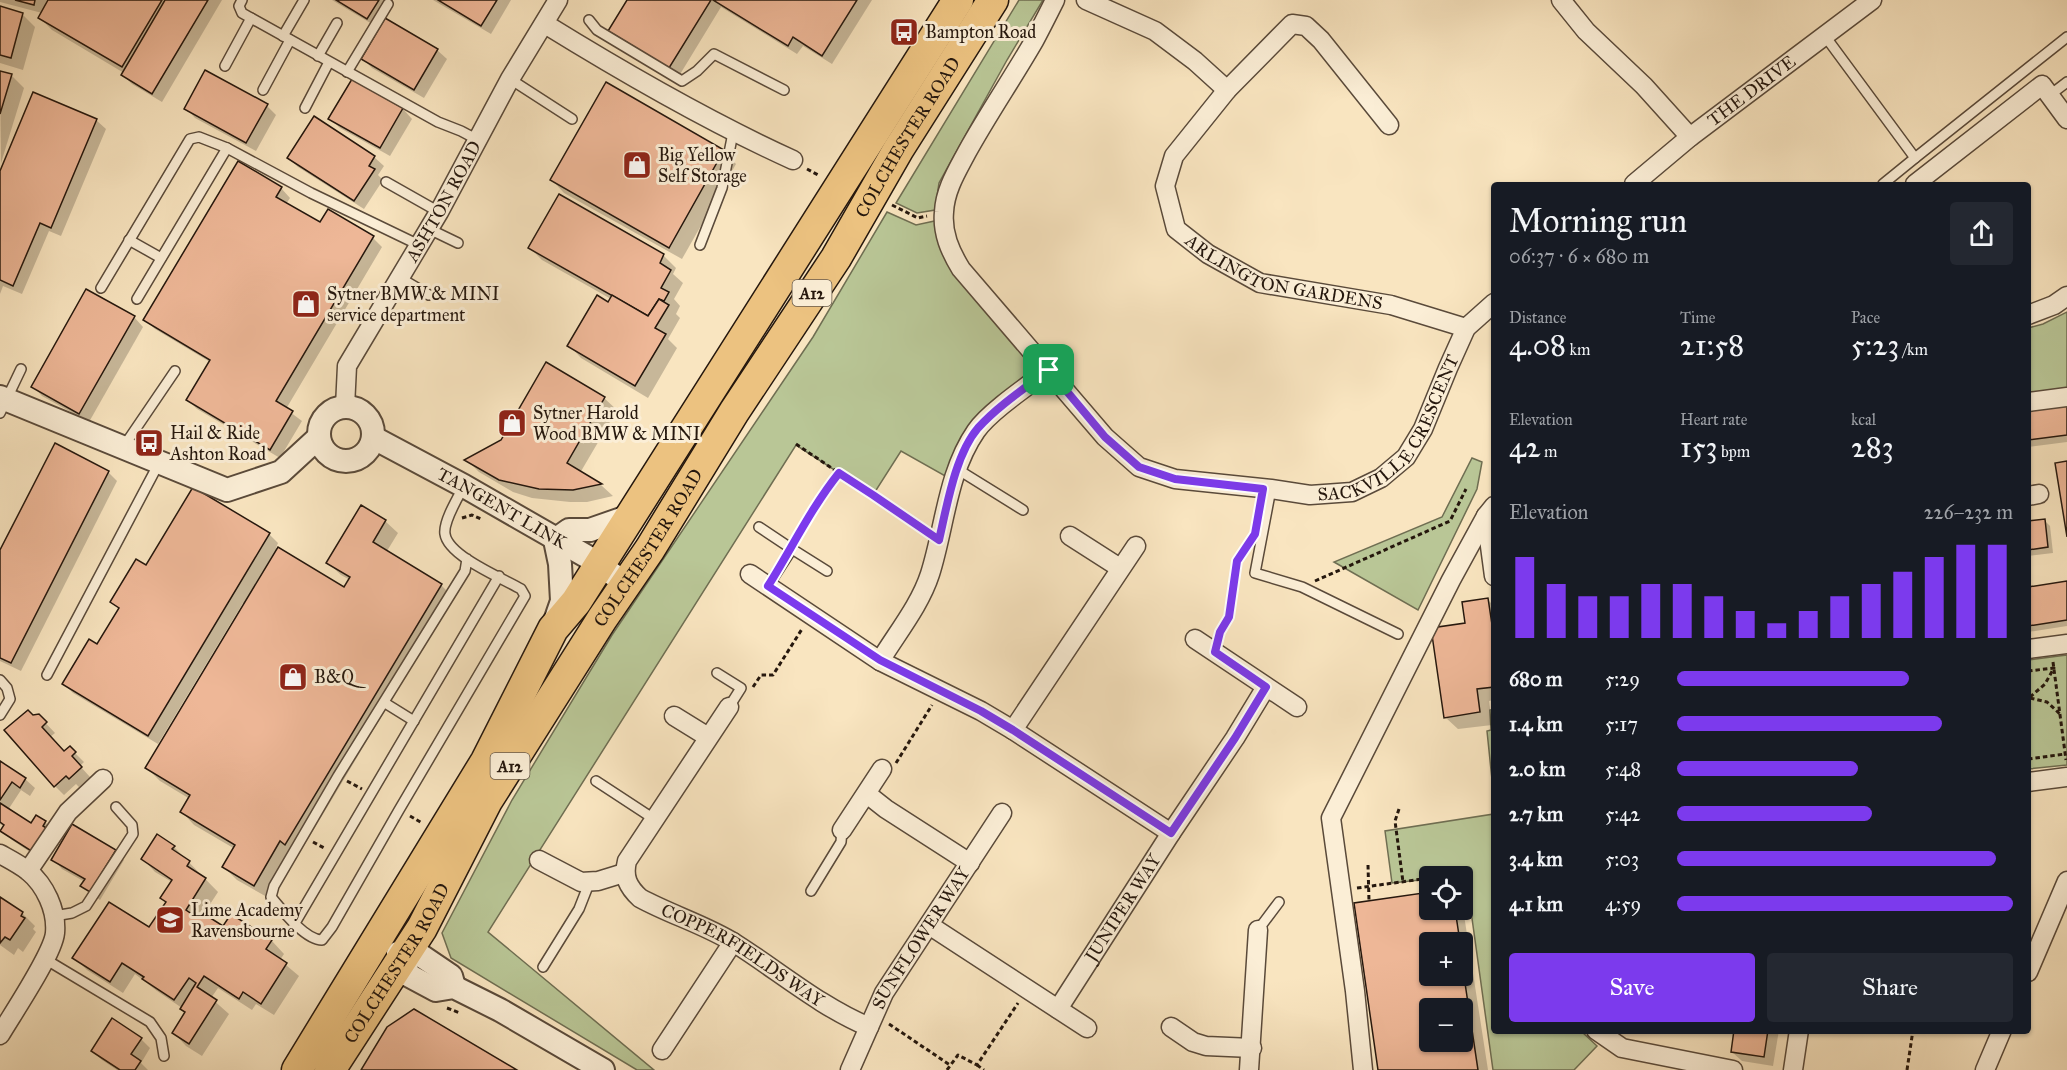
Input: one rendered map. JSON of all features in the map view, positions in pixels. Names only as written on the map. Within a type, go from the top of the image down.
[{"type":"highway","name":"COLCHESTER ROAD","points":[[297,1070],[486,761],[553,629],[576,602],[958,0]]},
{"type":"highway","name":"COLCHESTER ROAD","points":[[330,1070],[422,928],[488,801],[734,412],[836,258],[898,150],[993,0]]},
{"type":"highway","points":[[388,920],[403,955]]},
{"type":"street","name":"ASHTON ROAD","points":[[345,407],[347,366],[439,212],[510,79],[558,0]]},
{"type":"street","name":"SACKVILLE CRESCENT","points":[[1055,0],[1034,42],[953,178],[946,195],[945,231],[950,250],[961,269],[1105,437],[1139,467],[1175,479],[1310,495],[1352,492],[1381,478],[1406,457],[1423,429],[1466,328]]},
{"type":"street","points":[[1086,0],[1155,32],[1195,61],[1227,90]]},
{"type":"street","points":[[1561,0],[1586,31],[1644,86],[1690,137]]},
{"type":"street","name":"THE DRIVE","points":[[1636,182],[1690,137],[1872,0]]},
{"type":"street","points":[[545,24],[619,70],[733,133],[793,160]]},
{"type":"street","name":"ARLINGTON GARDENS","points":[[1389,125],[1348,71],[1306,26],[1292,24],[1227,90],[1173,156],[1165,186],[1176,230],[1208,254],[1260,283],[1390,305],[1466,328]]},
{"type":"street","points":[[1918,182],[2042,85],[2067,119]]},
{"type":"street","points":[[2031,314],[2054,305],[2067,296]]},
{"type":"street","points":[[1466,328],[1491,306]]},
{"type":"street","points":[[880,660],[921,595],[929,576],[957,469],[977,429],[1049,370]]},
{"type":"street","points":[[2031,402],[2067,397]]},
{"type":"street","points":[[2,403],[228,490],[281,472],[319,437]]},
{"type":"street","points":[[345,407],[358,410],[366,415],[372,423],[374,438],[371,447],[362,457],[343,462],[333,459],[324,450],[319,437],[321,423],[327,414],[345,407]]},
{"type":"street","name":"TANGENT LINK","points":[[374,438],[464,486],[627,584]]},
{"type":"street","points":[[1490,511],[1491,527]]},
{"type":"street","points":[[1364,1070],[1331,818],[1382,731],[1451,580],[1490,511]]},
{"type":"street","points":[[553,629],[562,601],[560,564],[555,540],[569,530],[590,530],[630,516]]},
{"type":"street","points":[[1070,536],[1120,568]]},
{"type":"street","points":[[1013,730],[1136,546]]},
{"type":"street","points":[[750,574],[880,660],[981,711],[1013,730],[1171,833]]},
{"type":"street","points":[[1195,639],[1297,707]]},
{"type":"street","points":[[2031,649],[2059,645]]},
{"type":"street","name":"JUNIPER WAY","points":[[1058,1009],[1171,833],[1230,747],[1266,687]]},
{"type":"street","points":[[539,860],[581,882],[624,873],[627,861],[729,707]]},
{"type":"street","points":[[674,716],[708,737]]},
{"type":"street","points":[[843,830],[882,769]]},
{"type":"street","points":[[2031,782],[2067,777]]},
{"type":"street","points":[[28,871],[68,812],[103,779]]},
{"type":"street","points":[[867,794],[886,809],[970,863]]},
{"type":"street","name":"SUNFLOWER WAY","points":[[850,1070],[884,993],[1002,813]]},
{"type":"street","points":[[0,854],[28,871],[38,881],[50,901],[55,934],[45,959],[0,1035]]},
{"type":"street","name":"COPPERFIELDS WAY","points":[[624,873],[632,890],[640,898],[733,942],[850,1019],[871,1020]]},
{"type":"street","points":[[2032,952],[2067,880]]},
{"type":"street","points":[[929,925],[1087,1028]]},
{"type":"street","points":[[1249,1070],[1258,930]]},
{"type":"street","points":[[662,1050],[733,942]]},
{"type":"street","name":"A12","points":[[350,982],[372,978],[388,954],[403,955]]},
{"type":"street","points":[[403,955],[408,975],[436,990],[454,987],[500,1010],[603,1070]]},
{"type":"street","points":[[1171,1027],[1192,1042],[1206,1046],[1252,1048]]},
{"type":"street","points":[[1601,1034],[1622,1048],[1728,1070]]},
{"type":"street","points":[[1793,1070],[1798,1034]]},
{"type":"street","points":[[1985,1070],[2000,1034]]},
{"type":"lane","points":[[242,0],[239,6],[242,13],[438,122],[478,140]]},
{"type":"lane","points":[[263,90],[304,0]]},
{"type":"lane","points":[[347,72],[388,4]]},
{"type":"lane","points":[[225,66],[251,18]]},
{"type":"lane","points":[[589,20],[597,30],[682,81],[697,71],[714,54],[784,90]]},
{"type":"lane","points":[[318,56],[337,23]]},
{"type":"lane","points":[[1825,36],[1915,158]]},
{"type":"lane","points":[[1885,182],[2067,37]]},
{"type":"lane","points":[[304,108],[329,62]]},
{"type":"lane","points":[[510,79],[572,119]]},
{"type":"lane","points":[[2050,96],[2067,82]]},
{"type":"lane","points":[[700,245],[722,188],[733,133]]},
{"type":"lane","points":[[101,288],[190,139],[199,137],[227,148],[311,193],[419,245]]},
{"type":"lane","points":[[136,299],[227,148]]},
{"type":"lane","points":[[386,182],[439,212]]},
{"type":"lane","points":[[429,229],[458,243]]},
{"type":"lane","points":[[129,240],[161,258]]},
{"type":"lane","points":[[400,278],[429,295]]},
{"type":"lane","points":[[2,403],[21,369]]},
{"type":"lane","points":[[123,448],[176,371]]},
{"type":"lane","points":[[47,675],[159,463]]},
{"type":"lane","points":[[957,469],[1023,510]]},
{"type":"lane","points":[[464,486],[444,532],[448,542],[457,553],[468,559],[499,576],[521,588],[525,596],[332,927],[322,940],[314,940],[271,897],[274,886],[338,776],[465,572],[468,559]]},
{"type":"lane","points":[[1271,489],[1255,573],[1302,587],[1398,634]]},
{"type":"lane","points":[[759,527],[827,571]]},
{"type":"lane","points":[[768,586],[792,549]]},
{"type":"lane","points":[[295,922],[499,576]]},
{"type":"lane","points":[[717,673],[741,688],[729,707]]},
{"type":"lane","points":[[0,680],[7,688],[10,699],[0,715]]},
{"type":"lane","points":[[385,703],[414,721]]},
{"type":"lane","points":[[596,781],[654,819]]},
{"type":"lane","points":[[54,916],[72,914],[86,906],[133,834],[132,825],[116,807]]},
{"type":"lane","points":[[811,891],[841,842],[843,830]]},
{"type":"lane","points":[[543,967],[579,909],[590,881]]},
{"type":"lane","points":[[1258,930],[1279,902]]},
{"type":"lane","points":[[45,959],[150,1022],[161,1038],[164,1056]]},
{"type":"path","points":[[887,202],[918,218],[944,213]]},
{"type":"path","points":[[796,444],[939,540]]},
{"type":"path","points":[[792,549],[801,528],[839,473]]},
{"type":"path","points":[[1302,587],[1450,521],[1466,489]]},
{"type":"path","points":[[449,517],[458,520],[472,515],[488,523]]},
{"type":"path","points":[[1215,652],[1220,632],[1229,617],[1237,561],[1249,543]]},
{"type":"path","points":[[729,707],[736,711],[761,675],[773,675],[811,615]]},
{"type":"path","points":[[2031,696],[2045,684],[2054,668],[2059,645]]},
{"type":"path","points":[[2031,671],[2054,668]]},
{"type":"path","points":[[2054,668],[2067,767]]},
{"type":"path","points":[[882,769],[892,769],[941,692]]},
{"type":"path","points":[[2031,699],[2047,702],[2060,714]]},
{"type":"path","points":[[2031,759],[2065,754]]},
{"type":"path","points":[[1399,809],[1395,821],[1403,882]]},
{"type":"path","points":[[1368,865],[1369,901]]},
{"type":"path","points":[[1340,890],[1419,880]]},
{"type":"path","points":[[977,1065],[1027,990]]},
{"type":"path","points":[[871,1020],[950,1065]]},
{"type":"path","points":[[1907,1070],[1912,1034]]},
{"type":"path","points":[[947,1070],[958,1055],[984,1070]]},
{"type":"green space","points":[[1019,0],[1043,0],[939,183],[935,210],[917,213],[896,203]]},
{"type":"green space","points":[[887,212],[916,225],[944,219],[950,250],[1049,370],[977,429],[954,481],[901,451],[873,495],[796,445],[488,932],[654,1070],[637,1070],[451,958],[442,933],[512,800],[612,635],[813,337]]},
{"type":"green space","points":[[2067,312],[2067,391],[2031,396],[2031,327]]},
{"type":"green space","points":[[1472,458],[1482,462],[1477,489],[1418,610],[1334,562],[1442,517]]},
{"type":"green space","points":[[2067,655],[2067,765],[2031,769],[2031,660]]},
{"type":"green space","points":[[1491,730],[1491,770],[1487,731]]},
{"type":"green space","points":[[1491,814],[1491,1034],[1584,1034],[1597,1046],[1574,1070],[1493,1070],[1472,920],[1473,866],[1419,866],[1419,880],[1392,883],[1385,831]]},
{"type":"building","points":[[15,0],[35,0],[34,5]]},
{"type":"building","points":[[48,0],[162,0],[122,67],[38,18]]},
{"type":"building","points":[[165,0],[208,0],[152,94],[121,75]]},
{"type":"building","points":[[336,0],[379,0],[367,19]]},
{"type":"building","points":[[438,0],[497,0],[481,26]]},
{"type":"building","points":[[627,0],[711,0],[669,68],[608,31]]},
{"type":"building","points":[[713,0],[857,0],[822,56],[793,37],[788,46]]},
{"type":"building","points":[[0,6],[23,13],[11,58],[0,55]]},
{"type":"building","points":[[385,18],[438,49],[414,90],[361,59]]},
{"type":"building","points":[[205,70],[268,104],[246,143],[184,109]]},
{"type":"building","points":[[0,71],[12,74],[0,114]]},
{"type":"building","points":[[352,79],[403,108],[380,148],[328,119]]},
{"type":"building","name":"Big Yellow Self Storage","points":[[606,82],[724,150],[669,248],[550,180]]},
{"type":"building","points":[[33,92],[97,119],[51,228],[40,223],[13,286],[0,280],[0,171]]},
{"type":"building","points":[[314,116],[375,156],[369,166],[375,169],[354,201],[287,158]]},
{"type":"building","points":[[238,161],[282,187],[276,197],[320,222],[328,209],[374,236],[276,401],[293,411],[270,450],[186,400],[210,360],[143,320]]},
{"type":"building","points":[[559,194],[664,254],[660,263],[671,270],[661,288],[669,292],[664,301],[659,299],[648,316],[528,248]]},
{"type":"building","points":[[86,289],[135,316],[79,414],[31,387]]},
{"type":"building","points":[[597,295],[608,302],[612,295],[648,316],[659,299],[669,305],[655,328],[666,334],[635,386],[567,346]]},
{"type":"building","points":[[546,362],[605,397],[567,463],[602,484],[573,490],[539,489],[499,480],[464,460],[501,440]]},
{"type":"building","points":[[2067,404],[2067,435],[2031,440],[2031,409]]},
{"type":"building","points":[[55,443],[109,471],[11,663],[0,658],[0,550]]},
{"type":"building","points":[[2067,461],[2067,537],[2055,463]]},
{"type":"building","points":[[193,487],[270,533],[148,736],[62,684],[89,639],[97,644],[119,608],[110,602],[136,559],[146,565]]},
{"type":"building","name":"B&Q","points":[[361,505],[386,520],[373,542],[442,584],[285,845],[280,841],[254,886],[222,867],[235,845],[180,812],[190,795],[145,768],[278,547],[344,587],[350,577],[326,563]]},
{"type":"building","points":[[2045,519],[2048,547],[2031,550],[2031,521]]},
{"type":"building","points":[[2067,581],[2067,620],[2031,626],[2031,587]]},
{"type":"building","points":[[1488,598],[1491,618],[1491,687],[1477,689],[1480,712],[1444,718],[1431,628],[1465,623],[1462,602]]},
{"type":"building","points":[[28,710],[33,715],[39,714],[47,722],[42,727],[64,751],[70,746],[76,752],[72,756],[82,767],[69,779],[66,776],[54,787],[4,730]]},
{"type":"building","points":[[0,761],[26,778],[20,788],[12,782],[0,800]]},
{"type":"building","points":[[0,803],[31,823],[36,815],[46,821],[43,826],[51,831],[36,854],[0,831],[4,825],[0,822]]},
{"type":"building","points":[[72,824],[116,850],[90,892],[80,886],[85,879],[51,860]]},
{"type":"building","points":[[157,834],[175,846],[172,849],[190,861],[187,866],[206,878],[186,910],[198,918],[204,914],[223,926],[231,914],[272,940],[266,949],[287,963],[261,1004],[243,992],[239,999],[204,976],[197,987],[217,1000],[189,1044],[172,1033],[185,1012],[180,1009],[196,983],[189,978],[174,1000],[122,963],[110,982],[72,958],[109,902],[149,927],[166,902],[160,898],[172,880],[141,859]]},
{"type":"building","points":[[1419,894],[1419,920],[1457,920],[1458,932],[1419,932],[1419,986],[1465,986],[1467,998],[1419,998],[1419,1052],[1473,1052],[1473,1037],[1478,1070],[1378,1070],[1354,903]]},
{"type":"building","points":[[0,897],[23,912],[21,916],[25,918],[10,940],[5,937],[0,943]]},
{"type":"building","points":[[414,1009],[517,1070],[361,1070],[387,1027]]},
{"type":"building","points":[[112,1018],[142,1038],[131,1054],[141,1061],[135,1070],[120,1070],[91,1051]]},
{"type":"building","points":[[1733,1034],[1767,1034],[1764,1057],[1731,1052]]},
{"type":"place","name":"Bampton Road","points":[[904,32]]},
{"type":"place","name":"Big Yellow Self Storage","points":[[637,165]]},
{"type":"place","name":"Sytner BMW & MINI service department","points":[[306,304]]},
{"type":"place","name":"Sytner Harold Wood BMW & MINI","points":[[512,423]]},
{"type":"place","name":"Hail & Ride Ashton Road","points":[[149,443]]},
{"type":"place","name":"B&Q","points":[[293,677]]},
{"type":"place","name":"Lime Academy Ravensbourne","points":[[170,920]]},
{"type":"route","points":[[1049,370],[1105,437],[1139,467],[1175,479],[1263,489],[1255,534],[1237,561],[1229,617],[1220,632],[1215,652],[1266,687],[1235,738],[1171,833],[1013,730],[981,711],[880,660],[768,586],[792,549],[801,528],[839,473],[939,540],[957,469],[977,429],[1049,370]]}]
